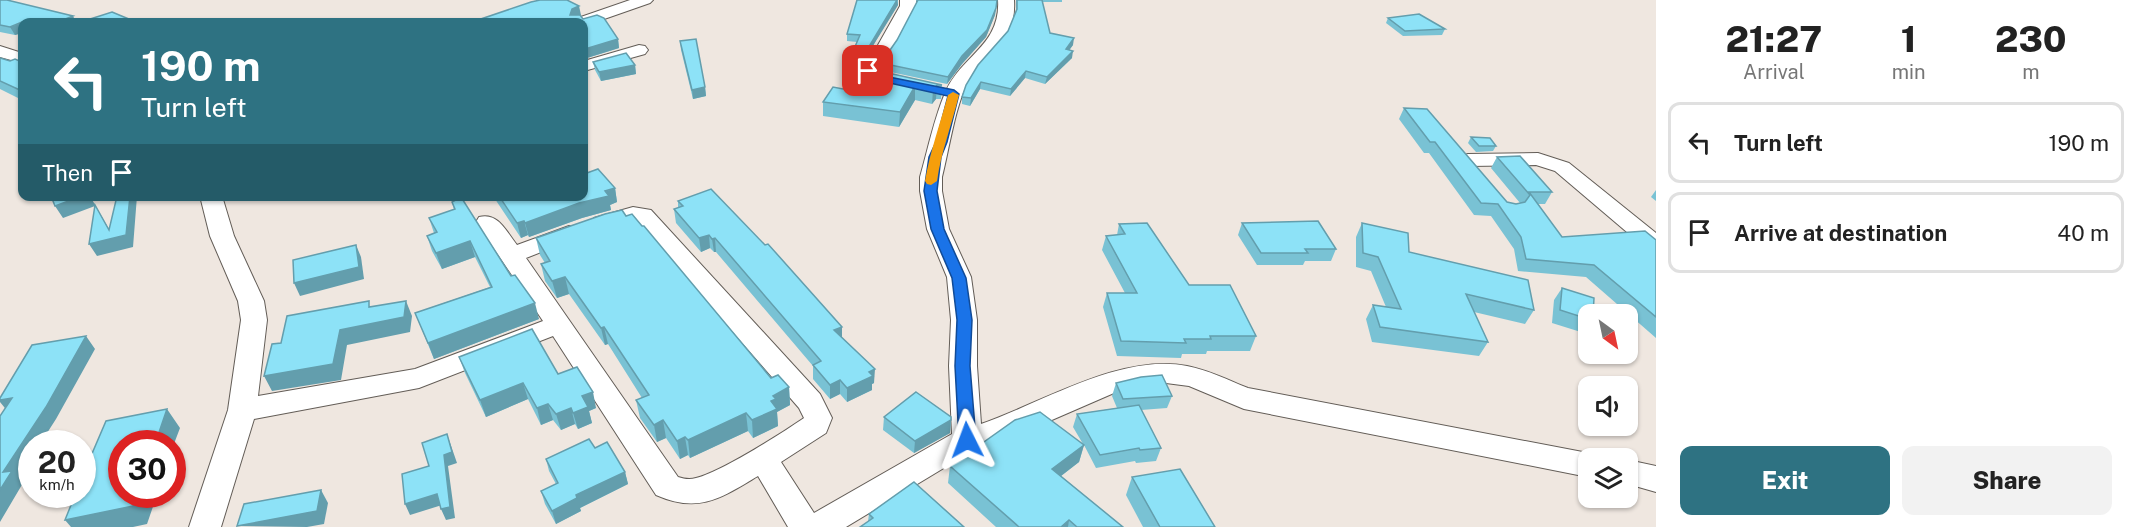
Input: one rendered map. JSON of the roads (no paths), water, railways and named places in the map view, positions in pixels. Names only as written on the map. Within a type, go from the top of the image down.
[{"type":"street","points":[[588,19],[645,0]]},
{"type":"street","points":[[908,0],[908,6],[886,46],[868,71],[875,77],[913,85]]},
{"type":"street","points":[[967,440],[963,366],[964,320],[959,278],[938,229],[931,191],[935,157],[942,142],[944,91],[962,79],[1001,34],[1007,15],[1006,0]]},
{"type":"street","points":[[588,65],[639,50]]},
{"type":"street","points":[[0,51],[18,57]]},
{"type":"street","points":[[1489,183],[1462,152],[1538,159],[1562,166],[1656,244]]},
{"type":"street","points":[[205,527],[242,410],[253,311],[251,301],[213,210],[212,201]]},
{"type":"street","points":[[487,222],[512,255],[557,326],[667,486],[683,492],[707,488],[816,425],[818,418],[816,411],[644,215],[633,214],[619,218],[512,255]]},
{"type":"street","points":[[242,410],[419,378],[557,326]]},
{"type":"street","points":[[818,527],[967,440],[1124,381],[1156,373],[1173,373],[1199,378],[1223,391],[1244,398],[1578,463]]},
{"type":"street","points":[[762,458],[805,527]]},
{"type":"street","points":[[1638,474],[1656,479]]}]
